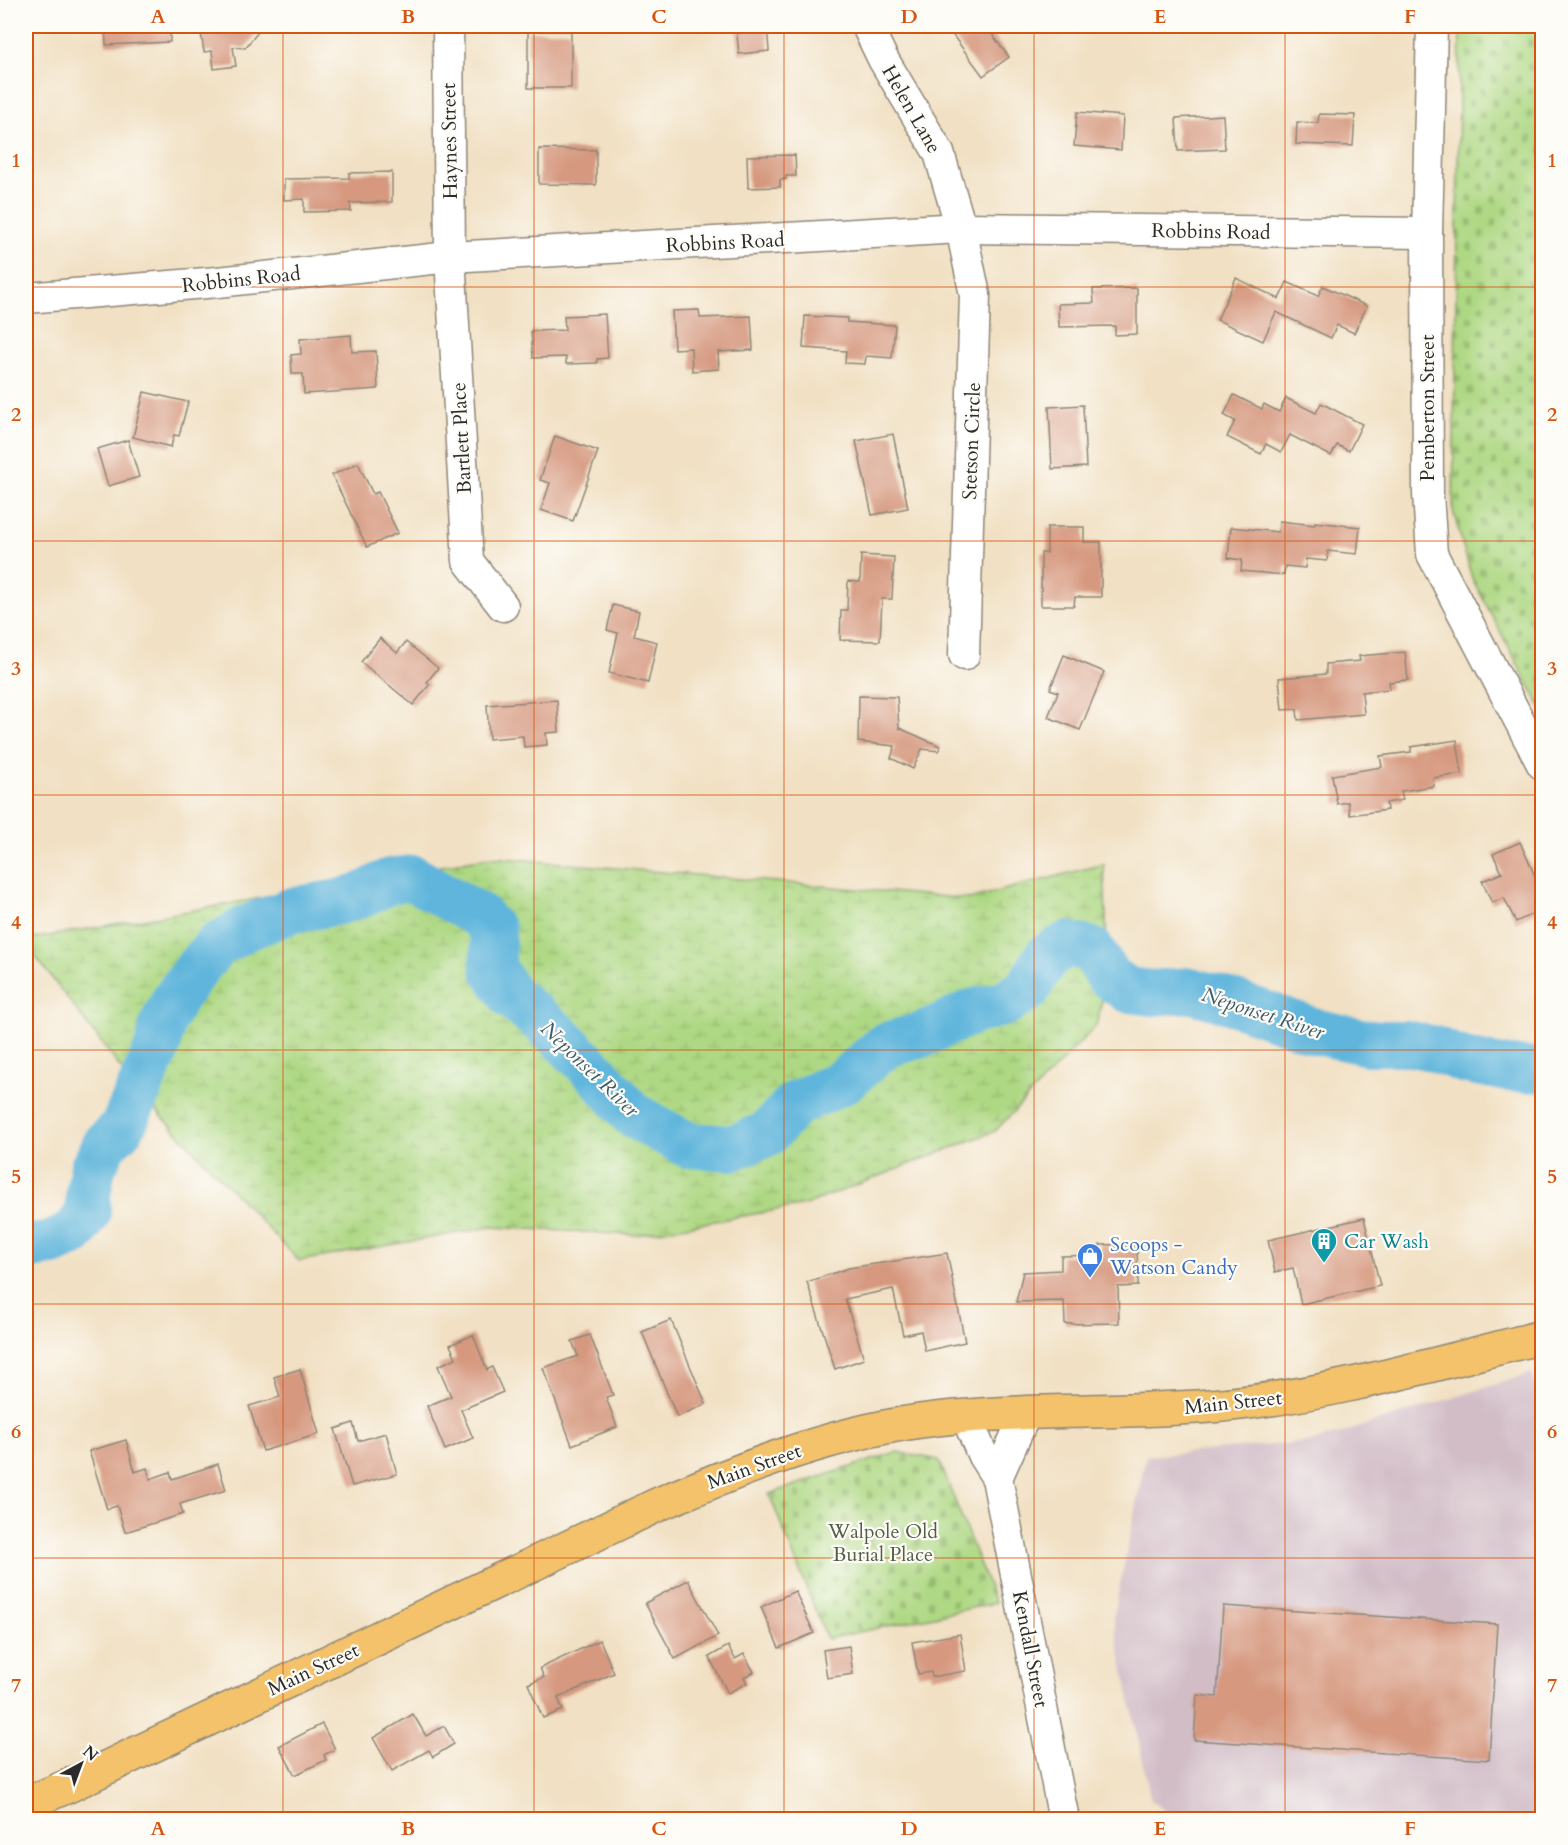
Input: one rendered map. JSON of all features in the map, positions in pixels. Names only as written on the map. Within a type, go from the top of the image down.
[{"type":"main road","name":"Main Street","points":[[26,1804],[659,1504],[735,1471],[800,1448],[897,1425],[966,1416],[1148,1410],[1223,1405],[1286,1396],[1404,1372],[1539,1338]]},
{"type":"street","name":"Haynes Street","points":[[448,26],[450,257]]},
{"type":"street","name":"Helen Lane","points":[[867,26],[883,59],[939,153],[962,228]]},
{"type":"street","name":"Pemberton Street","points":[[1432,26],[1427,233],[1428,494],[1432,554],[1542,764]]},
{"type":"street","name":"Robbins Road","points":[[26,298],[218,282],[450,257],[962,228],[1427,233]]},
{"type":"street","name":"Stetson Circle","points":[[962,228],[975,295],[964,655]]},
{"type":"street","name":"Bartlett Place","points":[[450,257],[468,561],[503,606]]},
{"type":"street","points":[[997,1478],[1026,1413]]},
{"type":"street","points":[[966,1416],[983,1456],[997,1478]]},
{"type":"street","name":"Kendall Street","points":[[997,1478],[1064,1820]]},
{"type":"shaded area","points":[[1532,1373],[1542,1406],[1542,1819],[1178,1819],[1151,1801],[1113,1618],[1146,1456],[1316,1441]]},
{"type":"green space","points":[[1460,26],[1542,26],[1542,710],[1472,578],[1453,510]]},
{"type":"green space","points":[[491,857],[969,899],[1104,864],[1108,976],[1096,1026],[995,1131],[805,1205],[636,1235],[492,1227],[299,1261],[138,1091],[26,944],[26,940]]},
{"type":"green space","name":"Walpole Old Burial Place","points":[[896,1452],[939,1460],[995,1603],[827,1639],[769,1494]]},
{"type":"building","points":[[105,26],[170,26],[170,42],[106,45]]},
{"type":"building","points":[[200,26],[263,26],[245,48],[233,47],[236,66],[214,69],[212,51],[204,52]]},
{"type":"building","points":[[736,26],[767,26],[769,51],[739,54]]},
{"type":"building","points":[[946,26],[986,26],[1009,57],[983,76]]},
{"type":"building","points":[[528,31],[571,31],[571,88],[528,88]]},
{"type":"building","points":[[1077,112],[1123,116],[1121,150],[1074,146]]},
{"type":"building","points":[[1319,114],[1355,115],[1353,146],[1296,144],[1297,122],[1318,123]]},
{"type":"building","points":[[1223,115],[1225,149],[1178,151],[1176,118]]},
{"type":"building","points":[[539,149],[596,150],[596,185],[539,184]]},
{"type":"building","points":[[795,155],[796,176],[786,176],[786,179],[780,180],[780,187],[748,188],[747,156]]},
{"type":"building","points":[[392,172],[392,202],[350,203],[351,211],[304,212],[304,199],[284,200],[284,179],[349,178],[349,173]]},
{"type":"building","points":[[1236,278],[1279,299],[1287,282],[1318,296],[1323,286],[1367,306],[1354,333],[1337,325],[1331,338],[1276,312],[1263,341],[1217,320]]},
{"type":"building","points":[[1137,288],[1137,334],[1115,335],[1115,326],[1059,327],[1058,304],[1094,303],[1093,289]]},
{"type":"building","points":[[699,310],[700,318],[751,316],[753,350],[718,352],[719,369],[692,371],[691,348],[674,349],[672,311]]},
{"type":"building","points":[[605,314],[608,358],[597,359],[597,363],[566,364],[566,357],[533,358],[531,331],[565,330],[564,316]]},
{"type":"building","points":[[805,316],[847,318],[847,322],[895,325],[892,358],[866,356],[865,364],[845,363],[846,351],[803,348]]},
{"type":"building","points":[[351,335],[352,352],[376,351],[378,389],[304,394],[303,374],[292,374],[291,355],[301,354],[300,339]]},
{"type":"building","points":[[144,392],[188,402],[179,436],[174,435],[171,447],[133,437]]},
{"type":"building","points":[[1234,395],[1262,409],[1264,404],[1279,412],[1286,398],[1316,413],[1321,403],[1362,424],[1349,451],[1337,445],[1331,456],[1290,435],[1281,452],[1266,444],[1261,454],[1227,437],[1235,421],[1224,415]]},
{"type":"building","points":[[1083,405],[1086,467],[1052,469],[1049,407]]},
{"type":"building","points":[[893,434],[908,508],[872,515],[856,441]]},
{"type":"building","points":[[555,436],[598,451],[573,521],[541,510],[550,483],[540,480]]},
{"type":"building","points":[[128,440],[139,477],[108,486],[97,449]]},
{"type":"building","points":[[358,463],[373,494],[378,492],[398,533],[367,547],[332,475]]},
{"type":"building","points":[[1279,521],[1360,527],[1357,554],[1328,551],[1327,561],[1306,559],[1305,568],[1285,566],[1284,575],[1241,571],[1242,560],[1228,558],[1231,527],[1278,532]]},
{"type":"building","points":[[1047,527],[1084,527],[1084,542],[1101,542],[1101,597],[1075,597],[1074,606],[1041,606],[1041,553],[1047,553]]},
{"type":"building","points":[[861,555],[894,557],[892,599],[882,599],[880,641],[840,640],[841,610],[847,610],[848,581],[860,582]]},
{"type":"building","points":[[613,605],[639,611],[634,636],[657,642],[648,683],[609,673],[618,633],[607,630]]},
{"type":"building","points":[[380,638],[397,653],[406,642],[438,668],[427,682],[430,684],[413,705],[361,662]]},
{"type":"building","points":[[1405,652],[1408,680],[1389,682],[1390,689],[1362,692],[1364,714],[1298,720],[1297,709],[1282,710],[1279,678],[1326,674],[1326,664],[1360,661],[1359,656]]},
{"type":"building","points":[[1064,655],[1104,672],[1080,730],[1048,717],[1058,692],[1050,689]]},
{"type":"building","points":[[859,696],[897,697],[899,728],[940,746],[939,751],[922,749],[913,769],[891,758],[895,746],[858,742]]},
{"type":"building","points":[[557,700],[559,732],[546,733],[547,745],[524,747],[523,736],[489,739],[487,705]]},
{"type":"building","points":[[1457,740],[1462,774],[1433,778],[1434,786],[1401,791],[1403,800],[1386,803],[1387,810],[1350,815],[1348,802],[1337,804],[1332,775],[1382,767],[1380,756],[1411,752],[1411,747]]},
{"type":"building","points":[[1520,842],[1542,892],[1542,909],[1516,922],[1504,898],[1492,903],[1482,881],[1502,873],[1493,854]]},
{"type":"building","name":"Car Wash","points":[[1364,1218],[1380,1286],[1301,1304],[1293,1268],[1275,1272],[1268,1240]]},
{"type":"building","points":[[1137,1244],[1138,1286],[1118,1287],[1119,1323],[1065,1324],[1064,1301],[1016,1302],[1023,1272],[1061,1270],[1061,1256],[1100,1255],[1100,1245]]},
{"type":"building","points":[[947,1253],[965,1342],[925,1351],[921,1331],[903,1335],[893,1289],[845,1299],[864,1359],[835,1369],[807,1282],[849,1268]]},
{"type":"building","points":[[671,1320],[706,1404],[677,1417],[642,1332]]},
{"type":"building","points":[[473,1335],[487,1370],[492,1367],[503,1392],[461,1410],[473,1438],[445,1450],[427,1406],[451,1396],[438,1366],[456,1358],[450,1345]]},
{"type":"building","points":[[590,1335],[613,1395],[606,1397],[617,1427],[572,1445],[543,1368],[578,1356],[572,1341]]},
{"type":"building","points":[[300,1369],[319,1434],[263,1451],[249,1406],[280,1397],[274,1377]]},
{"type":"building","points":[[353,1423],[358,1441],[386,1433],[397,1474],[352,1486],[335,1429]]},
{"type":"building","points":[[126,1440],[135,1472],[147,1468],[150,1479],[170,1472],[172,1479],[218,1464],[226,1490],[180,1504],[183,1514],[125,1532],[117,1506],[107,1509],[89,1451]]},
{"type":"building","points":[[688,1580],[718,1636],[675,1659],[645,1603]]},
{"type":"building","points":[[795,1591],[814,1633],[779,1648],[761,1607]]},
{"type":"building","points":[[1223,1606],[1497,1624],[1489,1760],[1194,1740],[1197,1695],[1217,1697]]},
{"type":"building","points":[[960,1634],[966,1671],[932,1677],[931,1672],[918,1674],[912,1642]]},
{"type":"building","points":[[600,1640],[614,1673],[558,1698],[563,1710],[543,1718],[528,1684],[544,1677],[540,1668]]},
{"type":"building","points":[[728,1646],[735,1659],[744,1654],[754,1672],[744,1677],[747,1683],[728,1693],[709,1657]]},
{"type":"building","points":[[849,1646],[853,1674],[827,1678],[823,1650]]},
{"type":"building","points":[[413,1714],[426,1736],[444,1726],[454,1744],[433,1757],[429,1750],[392,1771],[373,1738]]},
{"type":"building","points":[[322,1724],[335,1749],[324,1755],[326,1760],[295,1775],[279,1746]]},
{"type":"waterway","name":"Neponset River","points":[[26,1246],[53,1243],[74,1233],[88,1213],[88,1195],[93,1167],[106,1143],[123,1126],[158,1046],[162,1024],[174,1000],[195,970],[217,945],[246,928],[293,910],[339,902],[365,894],[389,881],[413,878],[480,916],[493,931],[493,968],[511,996],[559,1036],[633,1115],[688,1145],[732,1148],[767,1134],[795,1104],[844,1081],[886,1045],[922,1035],[972,1012],[1005,1003],[1027,990],[1047,956],[1068,944],[1092,950],[1108,976],[1128,990],[1153,993],[1190,990],[1318,1032],[1368,1043],[1405,1043],[1432,1048],[1466,1061],[1508,1069],[1542,1070]]},
{"type":"place","name":"Car Wash","points":[[1324,1264]]},
{"type":"place","name":"Scoops - Watson Candy","points":[[1090,1279]]}]
